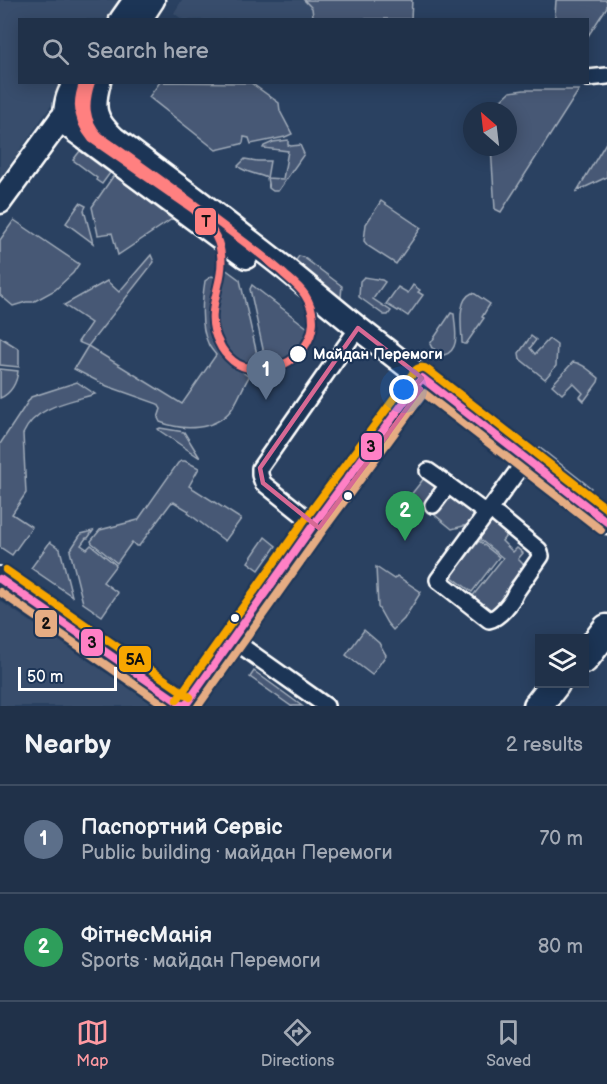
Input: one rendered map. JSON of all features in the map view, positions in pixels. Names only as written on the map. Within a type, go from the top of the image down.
[{"type":"highway","points":[[589,640],[607,615]]},
{"type":"highway","points":[[589,654],[607,629]]},
{"type":"highway","points":[[538,706],[552,688]]},
{"type":"highway","points":[[549,706],[563,688]]},
{"type":"main road","points":[[0,579],[184,706]]},
{"type":"main road","points":[[0,590],[169,706]]},
{"type":"street","points":[[122,18],[135,0]]},
{"type":"street","points":[[141,18],[153,0]]},
{"type":"street","points":[[589,78],[607,76]]},
{"type":"street","points":[[0,202],[62,117],[66,100],[75,84]]},
{"type":"street","points":[[62,117],[77,108],[96,84]]},
{"type":"street","points":[[98,84],[94,99],[95,109],[106,131],[286,269],[355,332]]},
{"type":"street","points":[[62,117],[355,332],[607,522]]},
{"type":"street","points":[[316,526],[263,483],[260,468],[355,332]]},
{"type":"street","points":[[422,384],[607,532]]},
{"type":"street","points":[[192,706],[316,526],[422,384]]},
{"type":"street","points":[[428,471],[492,515],[539,550],[541,556],[514,598],[495,619],[489,620],[438,579],[457,551],[492,515],[522,465]]},
{"type":"street","points":[[434,505],[448,485]]},
{"type":"street","points":[[184,706],[235,642]]},
{"type":"street","points":[[235,642],[326,706]]},
{"type":"highlighted area","points":[[358,328],[422,378],[416,385],[421,389],[319,528],[263,483],[260,468]]},
{"type":"shaded area","points":[[0,0],[125,0],[113,18],[18,18],[18,84],[66,84],[0,178]]},
{"type":"shaded area","points":[[182,0],[344,0],[337,18],[180,18],[174,13]]},
{"type":"shaded area","points":[[304,0],[412,0],[411,18],[310,18],[313,16],[312,8]]},
{"type":"shaded area","points":[[556,0],[607,0],[607,7],[589,34],[589,18],[557,18],[555,15]]},
{"type":"shaded area","points":[[159,84],[252,84],[279,103],[280,111],[292,134],[251,144],[249,138],[244,137],[241,144],[216,150],[149,97]]},
{"type":"shaded area","points":[[579,90],[501,212],[495,209],[492,156],[517,156],[517,102],[499,102],[510,92]]},
{"type":"shaded area","points":[[288,140],[288,145],[300,145],[304,154],[278,191],[269,188],[267,178],[283,179],[288,151],[263,148],[264,146]]},
{"type":"shaded area","points":[[607,141],[607,177],[577,191]]},
{"type":"shaded area","points":[[80,151],[110,173],[102,184],[73,160]]},
{"type":"shaded area","points":[[245,159],[270,161],[267,178],[238,166]]},
{"type":"shaded area","points":[[114,175],[172,219],[118,255],[112,233],[98,235],[92,207]]},
{"type":"shaded area","points":[[381,201],[421,228],[396,264],[364,241],[366,224]]},
{"type":"shaded area","points":[[80,203],[86,206],[84,210],[93,243],[66,223]]},
{"type":"shaded area","points":[[14,220],[79,264],[55,290],[33,302],[13,306],[0,295],[0,240]]},
{"type":"shaded area","points":[[151,255],[154,262],[88,346],[78,342],[91,323],[64,305],[107,281],[119,292]]},
{"type":"shaded area","points":[[299,256],[342,286],[339,300],[294,263]]},
{"type":"shaded area","points":[[221,266],[240,280],[259,363],[255,371],[248,372],[223,352],[216,342],[209,317],[209,328],[215,345],[226,358],[249,377],[233,407],[224,417],[207,425],[188,428],[160,422],[158,418],[161,409],[158,404],[107,386],[74,369],[88,346],[182,404],[216,355],[205,336],[203,304],[205,281],[212,276],[217,278]]},
{"type":"shaded area","points":[[364,277],[385,282],[373,299],[391,311],[388,315],[384,315],[359,297],[360,281]]},
{"type":"shaded area","points":[[252,285],[309,329],[299,348],[288,357],[266,363],[250,289]]},
{"type":"shaded area","points":[[413,285],[423,295],[408,316],[386,304],[398,287],[408,293]]},
{"type":"shaded area","points":[[472,293],[490,304],[482,317],[484,318],[464,344],[462,343],[462,308],[467,297]]},
{"type":"shaded area","points":[[451,313],[454,314],[455,344],[453,349],[444,355],[432,348],[430,344]]},
{"type":"shaded area","points":[[531,336],[536,340],[530,348],[535,354],[549,339],[557,345],[556,366],[545,379],[520,359],[519,353]]},
{"type":"shaded area","points":[[0,337],[19,349],[19,367],[0,365]]},
{"type":"shaded area","points":[[573,362],[584,366],[599,378],[584,401],[580,397],[583,393],[573,383],[562,394],[552,385]]},
{"type":"shaded area","points":[[0,369],[18,371],[13,387],[0,398]]},
{"type":"shaded area","points":[[77,382],[95,394],[44,411],[28,425],[23,434],[26,493],[12,514],[32,527],[12,555],[0,547],[0,444],[31,397]]},
{"type":"shaded area","points":[[158,429],[184,432],[200,458],[160,431]]},
{"type":"shaded area","points":[[539,447],[591,488],[587,494],[534,454]]},
{"type":"shaded area","points":[[181,461],[199,468],[189,486],[241,519],[225,541],[188,513],[189,511],[174,502],[139,546],[132,542],[117,563],[92,543],[91,541],[100,530],[138,520]]},
{"type":"shaded area","points":[[425,477],[478,509],[471,524],[452,529],[435,515],[449,496],[437,486],[422,506],[410,496]]},
{"type":"shaded area","points":[[495,517],[510,531],[502,541],[513,552],[517,548],[523,553],[518,559],[525,566],[511,582],[512,589],[493,614],[471,598],[503,558],[477,537]]},
{"type":"shaded area","points":[[93,531],[81,545],[87,549],[91,545],[116,565],[103,582],[118,593],[102,616],[83,603],[70,551],[81,534]]},
{"type":"shaded area","points":[[265,537],[276,546],[259,570],[248,562]]},
{"type":"shaded area","points":[[479,541],[499,557],[472,592],[451,576]]},
{"type":"shaded area","points":[[50,542],[60,549],[72,596],[31,568]]},
{"type":"shaded area","points":[[376,567],[394,579],[397,576],[421,592],[404,619],[393,630],[378,607]]},
{"type":"shaded area","points":[[0,601],[150,703],[155,706],[0,706]]},
{"type":"shaded area","points":[[364,630],[379,643],[386,655],[372,675],[346,655]]},
{"type":"shaded area","points":[[254,671],[302,706],[291,706],[250,677]]},
{"type":"transit line","name":"Т","points":[[83,84],[79,97],[79,112],[87,133],[92,139],[193,209],[215,235],[220,247],[221,266],[213,320],[214,331],[225,353],[238,364],[254,369],[269,369],[283,365],[294,358],[304,348],[313,323],[311,309],[303,292],[251,247],[99,136],[90,124],[87,111],[86,104],[90,84]]},
{"type":"transit line","name":"5А","points":[[177,700],[306,518],[419,368],[428,370],[607,509]]},
{"type":"transit line","name":"3","points":[[185,706],[314,524],[422,378],[607,522]]},
{"type":"transit line","name":"2","points":[[198,706],[424,393],[601,530]]},
{"type":"transit line","name":"5А","points":[[6,570],[190,697]]},
{"type":"transit line","name":"3","points":[[0,579],[184,706]]},
{"type":"transit line","name":"2","points":[[0,592],[166,706]]},
{"type":"place","name":"Майдан Перемоги","points":[[298,354]]},
{"type":"place","name":"Паспортний Сервіс","points":[[266,400]]},
{"type":"place","name":"ФітнесМанія","points":[[405,541]]}]
